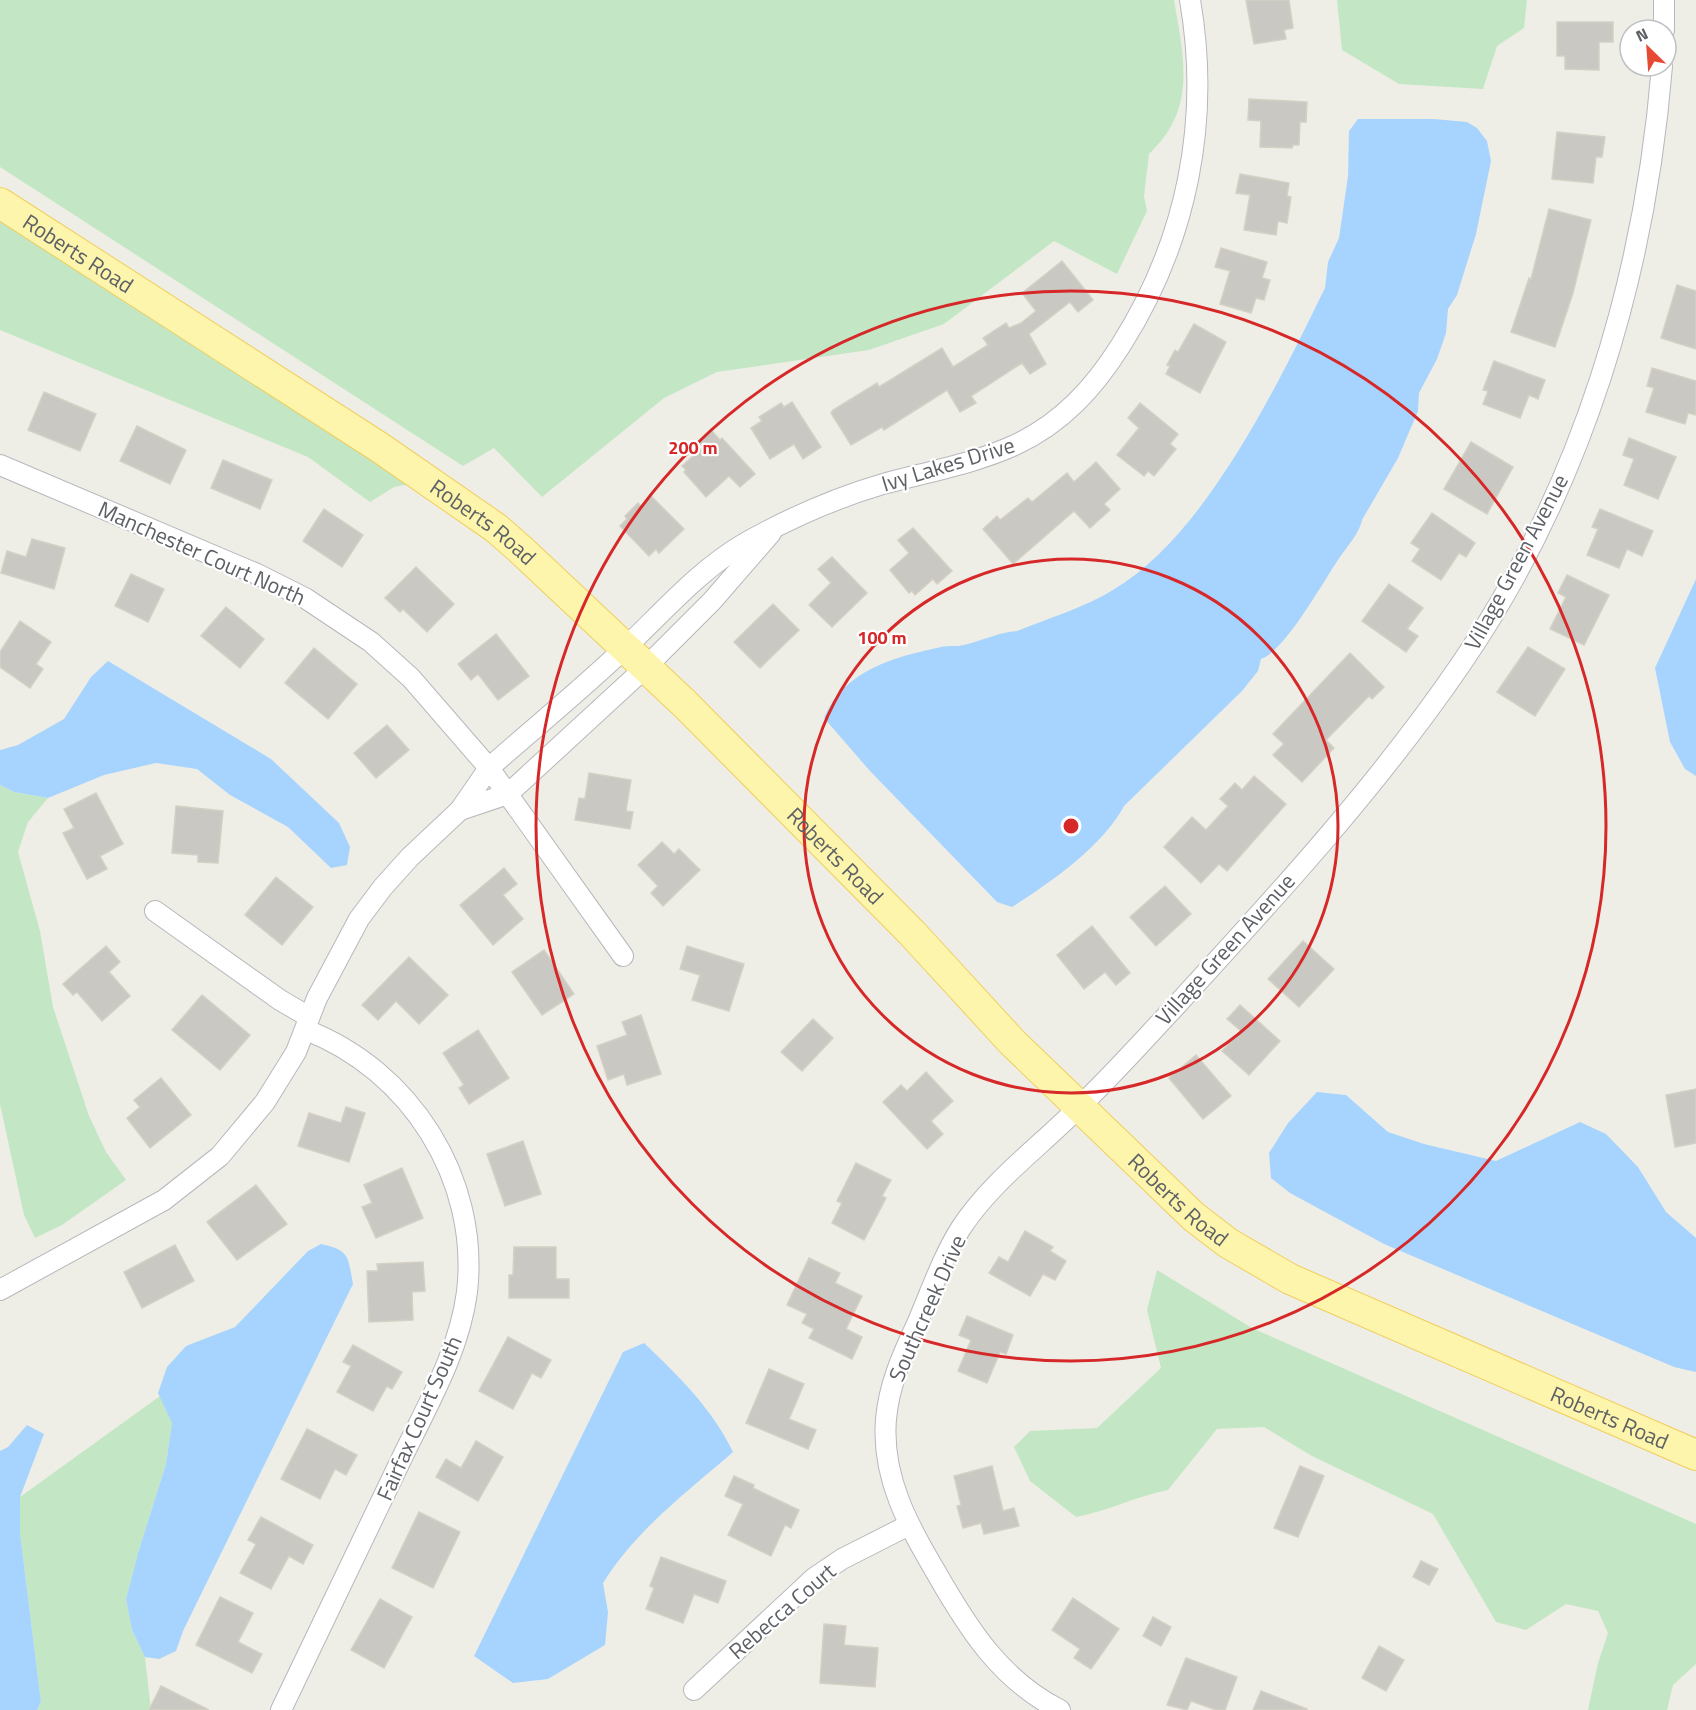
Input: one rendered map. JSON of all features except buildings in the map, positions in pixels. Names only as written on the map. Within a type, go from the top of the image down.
[{"type":"main road","name":"Roberts Road","points":[[0,203],[379,447],[496,528],[636,657],[912,933],[1012,1042],[1194,1217],[1228,1244],[1264,1266],[1696,1455]]},
{"type":"street","name":"Ivy Lakes Drive","points":[[636,657],[685,589],[724,556],[776,527],[847,496],[982,458],[1014,446],[1055,422],[1087,392],[1105,370],[1151,293],[1178,224],[1185,196],[1198,109],[1197,59],[1190,0]]},
{"type":"street","points":[[1664,0],[1664,18]]},
{"type":"street","name":"Village Green Avenue","points":[[1079,1107],[1222,954],[1398,749],[1463,660],[1501,599],[1565,472],[1614,334],[1632,270],[1647,200],[1661,78]]},
{"type":"street","name":"Manchester Court North","points":[[1,468],[257,574],[339,618],[371,642],[411,678],[489,768],[622,956]]},
{"type":"street","name":"Ivy Lakes Drive","points":[[636,657],[712,601],[776,527]]},
{"type":"street","points":[[0,1290],[164,1200],[202,1171],[244,1130],[265,1102],[296,1052],[307,1024],[359,919],[383,887],[410,857],[460,810],[489,768],[636,657]]},
{"type":"street","points":[[460,810],[508,794],[636,657]]},
{"type":"street","name":"Fairfax Court South","points":[[155,911],[280,1000],[307,1024],[348,1049],[395,1087],[416,1111],[439,1148],[455,1185],[463,1215],[469,1260],[466,1294],[450,1359],[281,1710]]},
{"type":"street","name":"Southcreek Drive","points":[[1060,1710],[1029,1691],[986,1652],[968,1628],[909,1525],[891,1476],[886,1448],[886,1420],[896,1372],[947,1254],[964,1224],[1004,1177],[1079,1107]]},
{"type":"street","name":"Rebecca Court","points":[[694,1690],[814,1578],[842,1559],[909,1525]]},
{"type":"green space","points":[[0,0],[1174,0],[1181,43],[1183,82],[1181,101],[1175,119],[1164,137],[1149,154],[1144,196],[1147,211],[1117,274],[1054,241],[944,324],[869,350],[717,372],[664,398],[542,497],[494,448],[463,466],[0,167]]},
{"type":"green space","points":[[1337,0],[1527,0],[1524,28],[1497,46],[1483,89],[1399,84],[1342,50]]},
{"type":"green space","points":[[0,214],[414,483],[394,487],[370,502],[308,457],[0,330]]},
{"type":"green space","points":[[0,785],[14,792],[48,798],[28,822],[18,852],[40,931],[53,1007],[89,1116],[106,1152],[126,1180],[62,1225],[35,1238],[24,1215],[0,1104]]},
{"type":"green space","points":[[1157,1270],[1252,1328],[1696,1524],[1696,1664],[1673,1685],[1667,1710],[1588,1710],[1598,1663],[1608,1633],[1598,1611],[1566,1604],[1526,1630],[1496,1622],[1433,1514],[1312,1456],[1264,1427],[1217,1429],[1168,1490],[1076,1517],[1030,1481],[1014,1447],[1030,1431],[1097,1428],[1161,1368],[1147,1310]]},
{"type":"green space","points":[[160,1396],[172,1423],[166,1464],[126,1599],[132,1630],[145,1657],[151,1710],[37,1710],[41,1702],[20,1533],[20,1497]]},
{"type":"water","points":[[1358,119],[1434,119],[1467,122],[1477,128],[1487,141],[1491,161],[1476,234],[1457,295],[1448,309],[1446,333],[1437,359],[1419,393],[1418,411],[1398,458],[1355,536],[1303,615],[1281,643],[1261,659],[1258,671],[1242,691],[1124,806],[1103,835],[1074,862],[1043,887],[1012,907],[997,902],[870,771],[824,718],[844,688],[872,668],[923,651],[944,646],[964,645],[1017,631],[1078,607],[1113,590],[1146,566],[1177,535],[1233,460],[1280,377],[1325,288],[1328,262],[1339,238],[1348,176],[1349,131]]},
{"type":"water","points":[[1696,579],[1696,776],[1685,769],[1670,742],[1655,668]]},
{"type":"water","points":[[108,661],[271,759],[339,823],[350,847],[347,865],[331,868],[288,827],[230,795],[197,769],[156,763],[104,775],[48,798],[14,792],[0,785],[0,750],[18,745],[64,719],[91,677]]},
{"type":"water","points":[[1317,1092],[1346,1095],[1388,1132],[1424,1144],[1496,1161],[1580,1122],[1606,1134],[1638,1167],[1666,1212],[1696,1238],[1696,1372],[1674,1367],[1384,1244],[1290,1193],[1271,1178],[1269,1153],[1288,1123]]},
{"type":"water","points":[[321,1244],[343,1252],[350,1267],[353,1284],[183,1631],[176,1651],[159,1659],[145,1657],[132,1630],[126,1599],[166,1464],[172,1423],[158,1393],[167,1367],[186,1346],[235,1327],[308,1251]]},
{"type":"water","points":[[644,1343],[682,1380],[705,1407],[733,1452],[646,1529],[603,1583],[608,1612],[605,1645],[548,1679],[513,1683],[474,1656],[623,1352]]},
{"type":"water","points":[[27,1425],[44,1434],[20,1497],[20,1533],[41,1702],[37,1710],[0,1710],[0,1451],[8,1447]]}]
